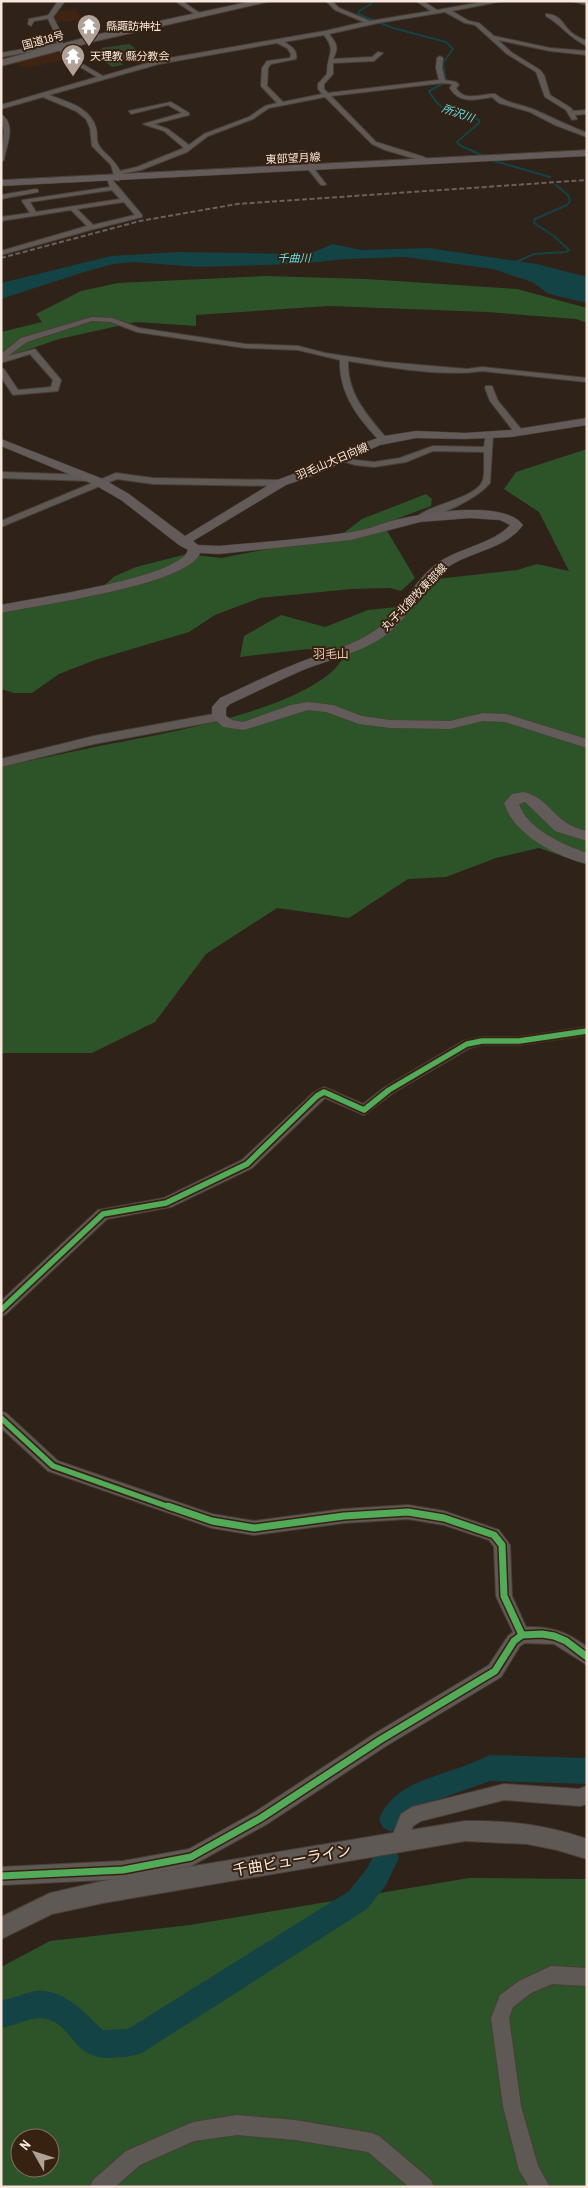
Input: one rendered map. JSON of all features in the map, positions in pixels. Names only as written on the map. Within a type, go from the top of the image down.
[{"type":"highway","name":"国道18号","points":[[1,63],[59,46],[267,1]]},
{"type":"main road","name":"東部望月線","points":[[1,183],[115,180],[587,153]]},
{"type":"main road","name":"羽毛山大日向線","points":[[1,609],[113,587],[164,574],[191,559],[189,545],[274,488],[278,483],[305,474],[337,458],[384,440],[413,434],[489,435],[570,425],[587,421]]},
{"type":"main road","points":[[1,442],[94,480],[125,497],[189,545]]},
{"type":"main road","name":"丸子北御牧東部線","points":[[189,545],[219,550],[351,536],[374,532],[396,522],[420,518],[485,514],[510,519],[517,526],[510,533],[460,555],[441,566],[384,630],[371,639],[350,649],[299,666],[225,701],[219,708],[219,717]]},
{"type":"main road","points":[[219,717],[228,724],[244,726],[296,708],[308,706],[328,708],[359,720],[390,724],[450,725],[483,717],[506,718],[587,744]]},
{"type":"main road","points":[[587,836],[558,826],[542,808],[528,798],[518,798],[511,803],[512,810],[519,818],[546,840],[587,859]]},
{"type":"street","points":[[31,24],[31,20],[50,17],[62,1]]},
{"type":"street","points":[[178,1],[200,16]]},
{"type":"street","points":[[329,1],[337,9],[370,23]]},
{"type":"street","points":[[419,1],[435,11]]},
{"type":"street","points":[[1,105],[19,102],[158,62],[325,33],[445,9],[500,1]]},
{"type":"street","points":[[575,1],[587,3]]},
{"type":"street","points":[[445,9],[467,22],[477,24],[515,58],[538,71],[548,96],[573,116],[587,118]]},
{"type":"street","points":[[548,14],[562,23],[564,30],[573,37],[587,44]]},
{"type":"street","points":[[50,17],[59,35],[59,46],[65,56],[101,77]]},
{"type":"street","points":[[325,33],[334,44],[335,49],[330,58],[330,74],[320,86],[326,95],[379,147],[417,156],[428,162]]},
{"type":"street","points":[[490,37],[512,40],[551,52],[587,53]]},
{"type":"street","points":[[278,41],[289,47],[294,54],[293,59],[269,62],[265,68],[264,86],[281,104]]},
{"type":"street","points":[[1,55],[59,46]]},
{"type":"street","points":[[331,61],[374,60],[380,53]]},
{"type":"street","points":[[440,58],[439,68],[445,81]]},
{"type":"street","points":[[34,213],[24,201],[84,193],[185,151],[206,135],[251,118],[267,107],[326,95],[445,81],[454,83],[454,93],[463,98],[493,95],[502,102],[532,111],[587,135]]},
{"type":"street","points":[[1,253],[92,227],[140,216],[126,200],[115,180],[109,156],[96,147],[93,126],[84,113],[44,95]]},
{"type":"street","points":[[141,121],[187,114],[169,104],[131,112],[141,121],[166,130],[188,148]]},
{"type":"street","points":[[573,116],[587,112]]},
{"type":"street","points":[[1,116],[5,120],[8,135],[2,149],[1,160]]},
{"type":"street","points":[[565,127],[574,122],[573,116]]},
{"type":"street","points":[[302,152],[323,184]]},
{"type":"street","points":[[1,197],[81,186],[84,193]]},
{"type":"street","points":[[1,219],[126,200]]},
{"type":"street","points":[[73,209],[92,227]]},
{"type":"street","points":[[1,360],[24,340],[92,319],[112,320],[137,330],[245,346],[298,348],[344,358],[393,365],[467,371],[491,370],[587,380]]},
{"type":"street","points":[[1,360],[32,351],[57,380],[55,389],[16,393],[1,370]]},
{"type":"street","points":[[344,358],[342,371],[346,386],[369,426],[384,440]]},
{"type":"street","points":[[489,388],[494,401],[518,432]]},
{"type":"street","points":[[420,518],[424,514],[475,494],[484,487],[487,481],[489,435]]},
{"type":"street","points":[[337,458],[353,464],[392,463],[414,457],[425,450],[437,448],[487,450]]},
{"type":"street","points":[[1,476],[94,480],[116,476],[153,481],[278,483]]},
{"type":"street","points":[[1,524],[94,480]]},
{"type":"street","points":[[1,763],[94,740],[219,717]]},
{"type":"street","points":[[1,1310],[103,1214],[166,1203],[248,1164],[317,1096],[324,1092],[364,1110],[389,1090],[467,1044],[520,1041],[587,1032]]},
{"type":"street","points":[[1,1418],[53,1466],[212,1521],[254,1528],[344,1516],[408,1512],[444,1518],[494,1535],[502,1545],[504,1596],[522,1635]]},
{"type":"street","points":[[1,1876],[123,1870],[191,1857],[261,1818],[380,1740],[495,1671],[514,1641],[522,1635],[542,1634],[554,1636],[566,1641],[587,1657]]},
{"type":"street","points":[[399,1842],[407,1820],[418,1813],[504,1792],[580,1798],[587,1794]]},
{"type":"street","name":"千曲ビューライン","points":[[1,1928],[50,1904],[103,1892],[465,1831],[502,1830],[562,1840],[587,1849]]},
{"type":"street","points":[[540,2187],[529,2170],[512,2106],[500,2018],[506,2001],[525,1987],[551,1975],[587,1977]]},
{"type":"street","points":[[100,2187],[133,2158],[193,2132],[237,2125],[295,2130],[372,2143],[424,2187]]},
{"type":"shaded area","points":[[76,10],[82,20],[55,22],[53,18],[57,11]]},
{"type":"shaded area","points":[[55,52],[68,59],[28,68],[14,63]]},
{"type":"green space","points":[[129,44],[143,54],[132,57],[135,59],[122,62],[123,65],[112,67],[94,54],[104,52],[101,48]]},
{"type":"green space","points":[[265,276],[366,279],[517,289],[587,308],[587,323],[576,319],[487,312],[329,306],[196,315],[196,326],[136,322],[59,339],[1,359],[1,332],[42,322],[36,314],[81,291],[118,283]]},
{"type":"green space","points":[[587,449],[587,865],[539,848],[496,858],[446,877],[408,879],[349,918],[277,908],[206,954],[155,1022],[92,1053],[1,1053],[1,767],[194,727],[270,705],[303,691],[328,675],[344,656],[308,649],[240,657],[244,636],[281,615],[325,627],[368,610],[416,605],[437,579],[517,570],[537,564],[569,571],[539,512],[504,489],[516,472]]},
{"type":"green space","points":[[426,494],[432,499],[431,506],[383,524],[415,578],[401,591],[390,588],[351,589],[260,598],[215,615],[189,632],[95,660],[59,674],[32,693],[14,693],[1,689],[1,612],[92,596],[115,576],[136,567],[187,554],[221,558],[341,535],[362,519]]},
{"type":"green space","points":[[469,1878],[587,1879],[587,2187],[1,2187],[1,1967],[50,1941],[190,1925]]},
{"type":"water","name":"千曲川","points":[[332,244],[362,250],[428,248],[537,264],[587,277],[587,303],[549,294],[532,282],[493,269],[405,257],[347,259],[296,264],[198,267],[134,262],[113,264],[1,299],[1,283],[111,256],[179,252],[299,254],[317,251]]},
{"type":"waterway","name":"所沢川","points":[[370,1],[371,4],[359,11],[358,14],[393,28],[446,42],[453,49],[443,63],[446,82],[429,91],[434,99],[450,112],[479,120],[479,123],[457,142],[461,146],[486,157]]},
{"type":"waterway","name":"所沢川","points":[[491,160],[550,177]]},
{"type":"waterway","name":"所沢川","points":[[516,262],[534,254],[566,252],[569,250],[554,236],[534,223],[535,219],[567,205],[570,201],[568,195],[556,185]]},
{"type":"waterway","points":[[392,1819],[404,1804],[422,1792],[447,1785],[490,1768],[587,1771]]},
{"type":"waterway","points":[[1,2014],[36,2005],[45,2005],[53,2007],[70,2017],[97,2044],[132,2043],[358,1900],[377,1876],[386,1858]]},
{"type":"railway","points":[[1,258],[140,221],[237,204],[587,180]]},
{"type":"cycle path","points":[[1,1310],[103,1214],[166,1203],[247,1164],[317,1096],[324,1092],[364,1110],[389,1090],[467,1044],[482,1041],[519,1041],[587,1031]]},
{"type":"cycle path","points":[[1,1418],[53,1466],[212,1521],[254,1528],[344,1516],[408,1512],[444,1518],[494,1535],[502,1545],[504,1596],[522,1635]]},
{"type":"cycle path","points":[[1,1876],[123,1870],[191,1857],[261,1818],[380,1740],[495,1671],[514,1641],[522,1635],[542,1634],[554,1636],[566,1641],[587,1657]]},
{"type":"place","name":"縣諏訪神社","points":[[89,47]]},
{"type":"place","name":"天理教 縣分教会","points":[[73,77]]},
{"type":"district","name":"羽毛山","points":[[331,654]]}]
